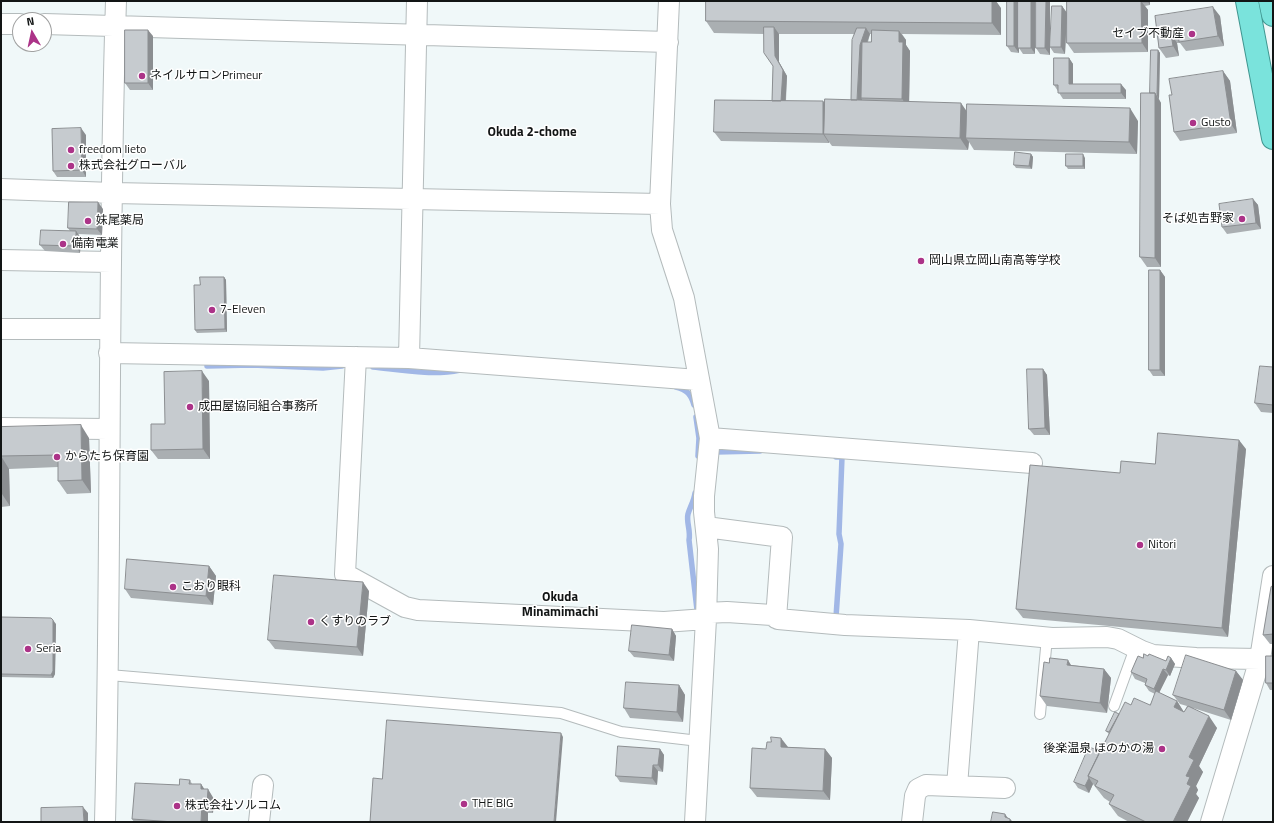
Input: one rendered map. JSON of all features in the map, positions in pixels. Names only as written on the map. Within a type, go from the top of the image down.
[{"type":"highway","points":[[1247,1],[1273,138]]},
{"type":"highway","points":[[1270,1],[1273,15]]},
{"type":"street","points":[[105,822],[109,675],[109,353],[116,1]]},
{"type":"street","points":[[409,358],[417,1]]},
{"type":"street","points":[[669,1],[660,204],[662,230],[684,298],[698,380],[710,438],[704,496],[708,548],[706,616],[695,822]]},
{"type":"street","points":[[1,24],[12,24]]},
{"type":"street","points":[[52,24],[668,42]]},
{"type":"street","points":[[1,189],[113,193],[660,204]]},
{"type":"street","points":[[1,260],[111,262]]},
{"type":"street","points":[[1,329],[110,329]]},
{"type":"street","points":[[109,353],[356,363],[409,358],[698,380]]},
{"type":"street","points":[[356,363],[345,574],[405,607],[418,610],[664,622],[727,612],[772,615],[778,619],[845,625],[969,630],[1047,637],[1107,637],[1118,639],[1153,655],[1172,657],[1261,653]]},
{"type":"street","points":[[1,428],[109,429]]},
{"type":"street","points":[[710,438],[1032,463]]},
{"type":"street","points":[[706,527],[782,537],[776,618]]},
{"type":"street","points":[[1211,822],[1261,653],[1273,576]]},
{"type":"street","points":[[958,786],[969,630]]},
{"type":"street","points":[[912,822],[915,796],[918,790],[926,784],[1005,788]]},
{"type":"street","points":[[259,822],[263,785]]},
{"type":"lane","points":[[1040,714],[1047,637]]},
{"type":"lane","points":[[1114,706],[1135,648]]},
{"type":"lane","points":[[109,675],[561,713],[621,732],[699,741]]},
{"type":"building","points":[[706,1],[992,1],[992,23],[706,21]]},
{"type":"building","points":[[1007,1],[1014,1],[1014,46],[1007,46]]},
{"type":"building","points":[[1018,1],[1031,1],[1031,48],[1018,48]]},
{"type":"building","points":[[1036,1],[1046,1],[1045,48],[1036,48]]},
{"type":"building","points":[[1067,1],[1141,1],[1142,43],[1067,43]]},
{"type":"building","points":[[1052,6],[1062,6],[1061,47],[1050,47]]},
{"type":"building","points":[[1213,7],[1218,36],[1179,42],[1178,33],[1171,34],[1173,46],[1159,48],[1155,16]]},
{"type":"building","points":[[764,27],[774,27],[775,56],[783,70],[781,101],[772,101],[773,66],[764,53]]},
{"type":"building","points":[[857,28],[866,28],[860,45],[857,100],[851,100],[852,40]]},
{"type":"building","points":[[125,30],[148,30],[148,83],[125,83]]},
{"type":"building","points":[[872,30],[899,31],[899,42],[903,42],[902,99],[861,98],[862,42],[871,42]]},
{"type":"building","points":[[1151,50],[1158,50],[1157,96],[1155,93],[1150,93]]},
{"type":"building","points":[[1054,58],[1069,58],[1069,84],[1121,84],[1121,93],[1058,93],[1058,85],[1054,85]]},
{"type":"building","points":[[1223,71],[1231,124],[1174,132],[1169,95],[1172,95],[1169,79]]},
{"type":"building","points":[[1141,93],[1155,93],[1155,258],[1140,257]]},
{"type":"building","points":[[825,99],[961,103],[960,138],[824,134]]},
{"type":"building","points":[[715,100],[823,101],[823,134],[714,132]]},
{"type":"building","points":[[967,104],[1130,108],[1129,142],[966,138]]},
{"type":"building","points":[[81,128],[82,170],[53,171],[52,129]]},
{"type":"building","points":[[1015,152],[1031,154],[1029,166],[1014,165]]},
{"type":"building","points":[[1066,154],[1083,154],[1083,166],[1066,166]]},
{"type":"building","points":[[1253,199],[1256,223],[1222,227],[1219,204]]},
{"type":"building","name":"妹尾薬局","points":[[69,202],[98,202],[97,229],[68,228]]},
{"type":"building","points":[[41,230],[76,231],[76,246],[40,245]]},
{"type":"building","points":[[1149,270],[1160,270],[1160,370],[1149,370]]},
{"type":"building","name":"7-Eleven","points":[[200,277],[224,277],[225,329],[195,330],[194,285],[200,285]]},
{"type":"building","points":[[1260,366],[1273,367],[1273,405],[1255,403]]},
{"type":"building","points":[[1027,369],[1043,369],[1045,428],[1029,429]]},
{"type":"building","name":"成田屋協同組合事務所","points":[[202,371],[203,449],[151,450],[151,424],[165,424],[164,372]]},
{"type":"building","points":[[81,425],[82,480],[58,481],[58,455],[1,456],[1,427]]},
{"type":"building","points":[[1158,433],[1239,440],[1222,628],[1016,609],[1030,465],[1120,473],[1121,461],[1155,464]]},
{"type":"building","points":[[1,461],[2,494],[1,494]]},
{"type":"building","name":"こおり眼科","points":[[127,559],[209,566],[206,596],[125,589]]},
{"type":"building","points":[[274,575],[363,582],[357,647],[268,640]]},
{"type":"building","points":[[1273,586],[1273,634],[1263,635],[1271,587]]},
{"type":"building","name":"Seria","points":[[1,617],[51,618],[53,620],[53,671],[51,675],[1,674]]},
{"type":"building","points":[[632,625],[672,629],[669,655],[629,651]]},
{"type":"building","points":[[1144,654],[1148,656],[1149,654],[1166,661],[1168,656],[1171,658],[1166,670],[1163,669],[1154,689],[1145,685],[1147,679],[1131,672],[1138,656],[1143,658]]},
{"type":"building","points":[[1186,655],[1236,671],[1224,710],[1173,695]]},
{"type":"building","points":[[1266,656],[1273,656],[1273,683],[1266,683]]},
{"type":"building","points":[[1050,658],[1068,660],[1067,665],[1104,669],[1100,703],[1040,696],[1044,662],[1049,663]]},
{"type":"building","points":[[626,682],[679,685],[677,712],[624,708]]},
{"type":"building","name":"後楽温泉 ほのかの湯","points":[[1156,691],[1177,701],[1174,707],[1184,712],[1188,706],[1209,716],[1189,757],[1194,760],[1186,776],[1190,777],[1187,784],[1191,786],[1173,822],[1146,822],[1109,804],[1114,795],[1095,786],[1098,781],[1088,776],[1125,702],[1131,705],[1134,698],[1150,705]]},
{"type":"building","points":[[1115,712],[1119,714],[1109,732],[1106,731]]},
{"type":"building","points":[[387,720],[561,733],[554,822],[370,822],[373,778],[382,779]]},
{"type":"building","points":[[771,737],[781,738],[781,747],[825,749],[823,791],[750,788],[752,748],[766,749],[767,742],[771,742]]},
{"type":"building","points":[[618,746],[660,749],[658,765],[653,765],[652,778],[616,776]]},
{"type":"building","points":[[1089,747],[1100,751],[1085,786],[1074,782]]},
{"type":"building","name":"株式会社ソルコム","points":[[180,779],[190,780],[189,784],[201,784],[201,789],[208,789],[207,804],[202,803],[201,822],[132,819],[135,783],[179,785]]},
{"type":"building","points":[[83,807],[84,822],[41,822],[41,808]]},
{"type":"building","points":[[993,812],[1005,814],[1005,817],[1010,819],[1010,822],[991,822]]},
{"type":"waterway","points":[[207,366],[252,365],[323,368],[342,366]]},
{"type":"waterway","points":[[373,367],[428,372],[449,372],[460,370]]},
{"type":"waterway","points":[[676,387],[688,393],[694,405]]},
{"type":"waterway","points":[[696,417],[699,438],[698,456]]},
{"type":"waterway","points":[[716,452],[760,451]]},
{"type":"waterway","points":[[836,457],[842,457],[839,534],[841,544],[836,617]]},
{"type":"waterway","points":[[695,493],[688,514],[688,520],[697,610]]},
{"type":"place","name":"セイブ不動産","points":[[1192,34]]},
{"type":"place","name":"ネイルサロンPrimeur","points":[[142,76]]},
{"type":"place","name":"Gusto","points":[[1193,123]]},
{"type":"place","name":"freedom lieto","points":[[71,150]]},
{"type":"place","name":"株式会社グローバル","points":[[71,166]]},
{"type":"place","name":"そば処吉野家","points":[[1242,219]]},
{"type":"place","name":"妹尾薬局","points":[[88,221]]},
{"type":"place","name":"備南電業","points":[[63,244]]},
{"type":"place","name":"岡山県立岡山南高等学校","points":[[921,261]]},
{"type":"place","name":"7-Eleven","points":[[212,310]]},
{"type":"place","name":"成田屋協同組合事務所","points":[[190,407]]},
{"type":"place","name":"からたち保育園","points":[[57,457]]},
{"type":"place","name":"Nitori","points":[[1140,545]]},
{"type":"place","name":"こおり眼科","points":[[173,587]]},
{"type":"place","name":"くすりのラブ","points":[[311,622]]},
{"type":"place","name":"Seria","points":[[28,649]]},
{"type":"place","name":"後楽温泉 ほのかの湯","points":[[1162,749]]},
{"type":"place","name":"THE BIG","points":[[464,804]]},
{"type":"place","name":"株式会社ソルコム","points":[[177,806]]},
{"type":"district","name":"Okuda 2-chome","points":[[532,133]]},
{"type":"district","name":"Okuda Minamimachi","points":[[560,606]]}]
